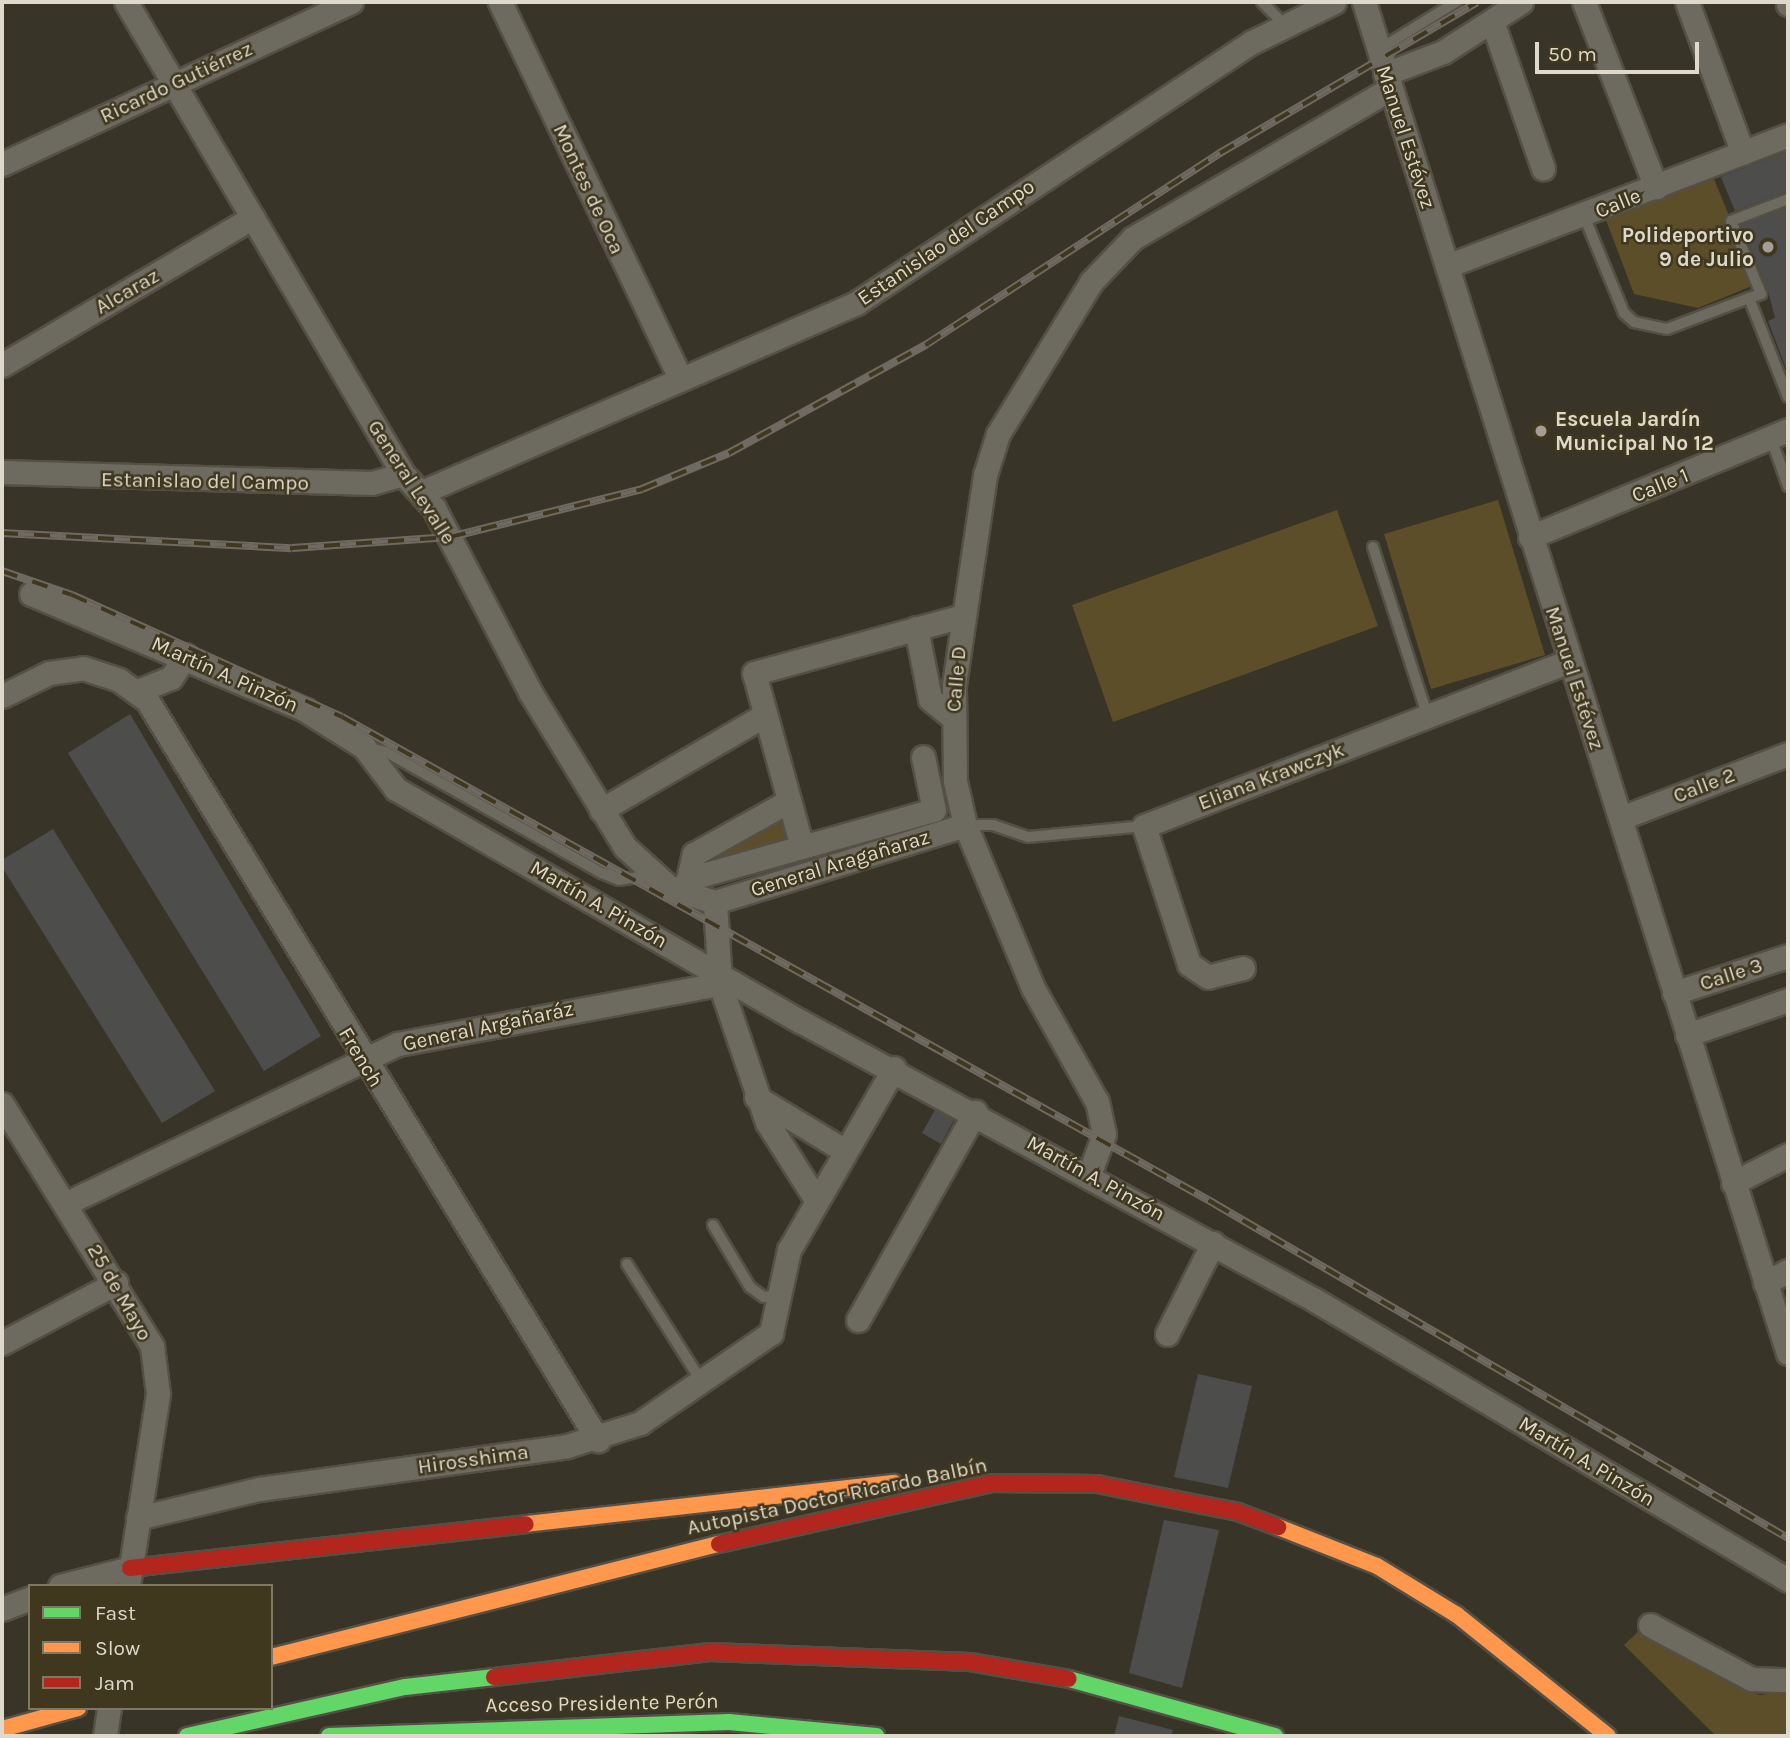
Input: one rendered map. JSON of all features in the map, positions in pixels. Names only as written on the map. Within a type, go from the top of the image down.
[{"type":"highway","points":[[129,1577],[827,1487],[991,1483]]},
{"type":"highway","name":"Autopista Doctor Ricardo Balbín","points":[[273,1656],[677,1551],[991,1483],[1150,1492],[1238,1512],[1332,1545],[1422,1590],[1608,1736]]},
{"type":"highway","points":[[187,1736],[374,1694],[509,1671],[699,1653],[852,1653],[1060,1676],[1275,1736]]},
{"type":"highway","points":[[2,1729],[71,1710]]},
{"type":"highway","name":"Acceso Presidente Perón","points":[[329,1736],[383,1731],[729,1722],[876,1736]]},
{"type":"street","name":"General Levalle","points":[[126,2],[403,474],[422,492],[601,810],[650,875],[684,885],[715,902]]},
{"type":"street","name":"Ricardo Gutiérrez","points":[[2,164],[351,2]]},
{"type":"street","name":"Montes de Oca","points":[[500,2],[679,374]]},
{"type":"street","name":"Estanislao del Campo","points":[[422,492],[679,374],[746,355],[856,303],[1284,24],[1334,2]]},
{"type":"street","name":"Manuel Estévez","points":[[1364,2],[1788,1353]]},
{"type":"street","name":"Calle D","points":[[1090,1175],[1104,1134],[1091,1087],[1033,988],[965,825],[951,716],[970,547],[998,434],[1091,282],[1133,238],[1521,2]]},
{"type":"street","points":[[1584,2],[1656,188]]},
{"type":"street","points":[[1687,2],[1743,153]]},
{"type":"street","points":[[1492,20],[1542,168]]},
{"type":"street","name":"Calle","points":[[1447,266],[1584,216],[1788,135]]},
{"type":"street","name":"Alcaraz","points":[[2,365],[253,217]]},
{"type":"street","name":"Calle 1","points":[[1530,537],[1780,435]]},
{"type":"street","name":"Estanislao del Campo","points":[[3,473],[372,483],[403,474]]},
{"type":"street","name":"M.artín A. Pinzón","points":[[31,594],[186,655],[305,710],[365,747],[396,789]]},
{"type":"street","points":[[802,847],[754,673],[962,616]]},
{"type":"street","points":[[916,628],[930,699],[951,716]]},
{"type":"street","points":[[2,696],[62,669],[83,668],[128,686],[171,678],[186,655]]},
{"type":"street","name":"Eliana Krawczyk","points":[[1144,826],[1569,661]]},
{"type":"street","name":"French","points":[[128,686],[598,1440]]},
{"type":"street","points":[[601,810],[765,715]]},
{"type":"street","name":"Calle 2","points":[[1621,818],[1788,754]]},
{"type":"street","points":[[684,885],[802,847],[934,810],[923,757]]},
{"type":"street","name":"Martín A. Pinzón","points":[[396,789],[718,978],[894,1068],[1213,1243],[1788,1580]]},
{"type":"street","points":[[684,885],[694,854],[789,801]]},
{"type":"street","name":"General Aragañaraz","points":[[715,902],[965,825]]},
{"type":"street","points":[[1144,826],[1189,964],[1208,978],[1243,968]]},
{"type":"street","points":[[715,902],[718,978],[756,1097],[805,1192],[817,1201]]},
{"type":"street","name":"Calle 3","points":[[1674,993],[1788,956]]},
{"type":"street","name":"General Argañaráz","points":[[67,1203],[362,1058],[462,1028],[718,978]]},
{"type":"street","points":[[1687,1035],[1788,1000]]},
{"type":"street","points":[[776,1295],[789,1250],[894,1068]]},
{"type":"street","points":[[756,1097],[845,1151]]},
{"type":"street","name":"25 de Mayo","points":[[2,1104],[116,1283],[157,1364],[129,1577]]},
{"type":"street","points":[[858,1320],[975,1112]]},
{"type":"street","points":[[1733,1183],[1788,1156]]},
{"type":"street","points":[[1167,1334],[1213,1243]]},
{"type":"street","points":[[1766,1283],[1788,1272]]},
{"type":"street","points":[[2,1343],[116,1283]]},
{"type":"street","name":"Hirosshima","points":[[138,1518],[259,1489],[598,1440],[640,1423],[761,1343],[775,1324],[776,1295]]},
{"type":"street","points":[[75,1584],[129,1577]]},
{"type":"street","points":[[2,1609],[28,1599]]},
{"type":"street","points":[[1650,1625],[1751,1679],[1788,1680]]},
{"type":"street","points":[[105,1736],[109,1710]]},
{"type":"lane","points":[[1262,2],[1284,24]]},
{"type":"lane","points":[[1378,50],[1456,2]]},
{"type":"lane","points":[[1584,216],[1624,313],[1634,323],[1667,329],[1761,294],[1731,221],[1788,199]]},
{"type":"lane","points":[[1749,298],[1788,397]]},
{"type":"lane","points":[[1780,435],[1788,486]]},
{"type":"lane","points":[[1373,547],[1427,714]]},
{"type":"lane","points":[[365,747],[386,752],[602,873],[619,880],[650,875]]},
{"type":"lane","name":"Eliana Krawczyk","points":[[965,825],[993,825],[1028,837],[1144,826]]},
{"type":"lane","points":[[713,1225],[750,1287],[764,1297],[776,1295]]},
{"type":"lane","points":[[627,1264],[702,1382]]},
{"type":"shaded area","points":[[1714,179],[1757,284],[1698,308],[1634,294],[1606,220]]},
{"type":"shaded area","points":[[1498,500],[1545,655],[1431,689],[1384,534]]},
{"type":"shaded area","points":[[1337,510],[1378,626],[1113,722],[1072,605]]},
{"type":"shaded area","points":[[785,815],[794,843],[699,868],[704,856]]},
{"type":"shaded area","points":[[1638,1632],[1742,1690],[1760,1695],[1788,1691],[1788,1736],[1716,1736],[1624,1645]]},
{"type":"building","points":[[1788,151],[1788,191],[1735,211],[1721,177]]},
{"type":"building","points":[[1788,207],[1787,371],[1768,321],[1775,318],[1768,291],[1741,225]]},
{"type":"building","points":[[130,714],[321,1036],[264,1071],[68,753]]},
{"type":"building","points":[[53,829],[215,1091],[162,1123],[2,867],[2,860]]},
{"type":"building","points":[[935,1110],[954,1120],[941,1144],[922,1133]]},
{"type":"building","points":[[1198,1374],[1252,1386],[1228,1488],[1174,1477]]},
{"type":"building","points":[[1164,1520],[1219,1530],[1182,1688],[1129,1673]]},
{"type":"building","points":[[1119,1716],[1173,1730],[1171,1736],[1114,1736]]},
{"type":"railway","points":[[2,533],[292,548],[450,537],[642,489],[729,453],[927,344],[1220,153],[1477,2]]},
{"type":"railway","points":[[2,571],[72,595],[342,717],[1215,1204],[1788,1538]]},
{"type":"traffic: fast","points":[[187,1736],[405,1687],[494,1677]]},
{"type":"traffic: fast","points":[[1069,1679],[1275,1736]]},
{"type":"traffic: fast","points":[[329,1736],[729,1722],[876,1736]]},
{"type":"traffic: slow","points":[[526,1524],[894,1483]]},
{"type":"traffic: slow","points":[[1278,1527],[1377,1566],[1457,1615],[1608,1736]]},
{"type":"traffic: slow","points":[[273,1656],[719,1544]]},
{"type":"traffic: slow","points":[[2,1729],[71,1710]]},
{"type":"traffic: jam","points":[[719,1544],[991,1483],[1097,1484],[1238,1512],[1278,1527]]},
{"type":"traffic: jam","points":[[130,1568],[526,1524]]},
{"type":"traffic: jam","points":[[494,1677],[711,1652],[970,1662],[1069,1679]]},
{"type":"place","name":"Polideportivo 9 de Julio","points":[[1768,247]]},
{"type":"place","name":"Escuela Jardín Municipal Nº 12","points":[[1541,431]]}]
